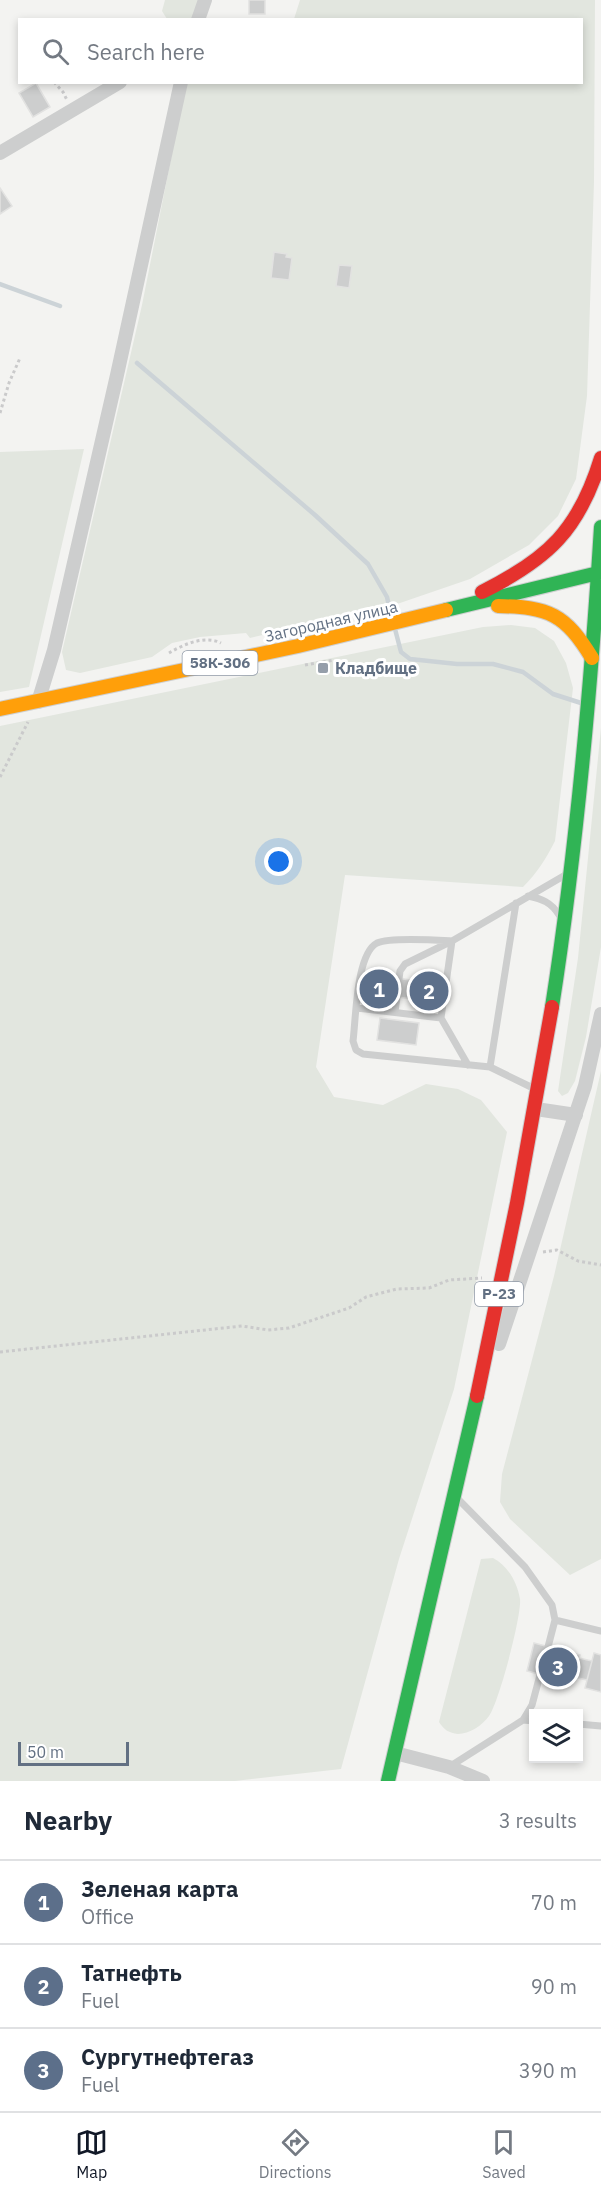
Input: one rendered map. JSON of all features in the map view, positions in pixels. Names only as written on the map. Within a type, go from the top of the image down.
[{"type":"highway","points":[[439,612],[501,583],[532,564],[556,545],[584,507],[596,480],[601,458]]},
{"type":"highway","name":"Р-23","points":[[388,1781],[471,1426],[539,1092],[572,871],[588,715],[601,527]]},
{"type":"highway","name":"Загородная улица","points":[[0,709],[298,646],[598,573]]},
{"type":"highway","points":[[439,612],[492,606],[524,606],[546,610],[565,621],[578,635],[592,658]]},
{"type":"street","points":[[199,18],[205,0]]},
{"type":"street","points":[[0,153],[117,84]]},
{"type":"street","points":[[38,702],[54,650],[102,444],[181,84]]},
{"type":"street","points":[[471,1426],[576,1115],[601,1014]]},
{"type":"street","points":[[536,1109],[576,1115]]},
{"type":"street","points":[[395,1754],[449,1767],[483,1781]]},
{"type":"lane","points":[[399,979],[400,971],[405,964],[452,940],[572,871]]},
{"type":"lane","points":[[528,896],[552,905],[563,928]]},
{"type":"lane","points":[[490,1067],[516,903]]},
{"type":"lane","points":[[452,940],[392,940],[378,943],[368,950],[363,963],[353,1041],[356,1050],[363,1054],[490,1067],[539,1092]]},
{"type":"lane","points":[[452,940],[441,1018],[468,1065]]},
{"type":"lane","points":[[394,1012],[397,997]]},
{"type":"lane","points":[[357,1008],[441,1018]]},
{"type":"lane","points":[[455,1495],[525,1567],[552,1605],[555,1620],[548,1647]]},
{"type":"lane","points":[[555,1620],[601,1631]]},
{"type":"lane","points":[[449,1767],[523,1720],[532,1705],[540,1675]]},
{"type":"lane","points":[[523,1720],[529,1720]]},
{"type":"lane","points":[[583,1724],[601,1726]]},
{"type":"path","points":[[56,84],[73,111]]},
{"type":"path","points":[[0,413],[20,358]]},
{"type":"path","points":[[0,777],[38,702]]},
{"type":"path","points":[[529,1255],[556,1250],[578,1261],[601,1265]]},
{"type":"path","points":[[0,1353],[242,1326],[268,1330],[289,1328],[349,1308],[366,1297],[397,1289],[429,1287],[448,1280],[503,1277]]},
{"type":"shaded area","points":[[165,0],[199,0],[192,18],[166,18],[162,11]]},
{"type":"shaded area","points":[[300,0],[595,0],[594,182],[587,396],[576,479],[558,516],[529,545],[470,579],[400,603],[250,638],[246,633],[200,637],[172,643],[152,657],[80,673],[66,670],[62,652],[142,305],[186,84],[583,84],[583,18],[294,18]]},
{"type":"shaded area","points":[[84,449],[29,687],[0,692],[0,452]]},
{"type":"shaded area","points":[[511,625],[535,628],[554,641],[566,663],[573,688],[555,841],[541,866],[523,887],[345,875],[316,1067],[334,1097],[383,1105],[426,1084],[458,1089],[481,1100],[507,1132],[454,1389],[399,1559],[341,1769],[235,1781],[0,1781],[0,726],[483,627]]},
{"type":"shaded area","points":[[601,728],[601,947],[586,1037],[575,1081],[568,1093],[562,1096],[558,1091],[578,958]]},
{"type":"shaded area","points":[[601,1071],[601,1559],[570,1575],[510,1519],[500,1502],[502,1474],[554,1276]]},
{"type":"shaded area","points":[[493,1558],[507,1570],[519,1593],[520,1608],[514,1639],[504,1677],[489,1716],[471,1731],[455,1734],[445,1729],[439,1722],[481,1559]]},
{"type":"building","points":[[249,0],[265,0],[265,14],[249,14]]},
{"type":"building","points":[[37,84],[50,107],[33,117],[19,93]]},
{"type":"building","points":[[0,188],[12,206],[0,214]]},
{"type":"building","points":[[274,252],[287,254],[286,257],[292,258],[289,280],[271,278]]},
{"type":"building","points":[[339,265],[352,266],[349,288],[336,286]]},
{"type":"building","points":[[375,975],[424,982],[421,1000],[373,994]]},
{"type":"building","points":[[380,1018],[419,1023],[416,1045],[377,1040]]},
{"type":"building","points":[[534,1643],[580,1655],[579,1658],[592,1661],[587,1680],[573,1677],[572,1683],[527,1671]]},
{"type":"building","points":[[594,1653],[601,1655],[601,1692],[585,1688]]},
{"type":"waterway","points":[[0,284],[60,306]]},
{"type":"waterway","points":[[137,363],[315,515],[368,564],[387,597],[391,615]]},
{"type":"waterway","points":[[395,629],[401,652],[410,659],[457,664],[493,664],[523,672],[553,694],[581,703]]},
{"type":"traffic: fast","points":[[552,1007],[569,887],[582,767],[601,527]]},
{"type":"traffic: fast","points":[[446,610],[598,573]]},
{"type":"traffic: fast","points":[[388,1781],[477,1396]]},
{"type":"traffic: slow","points":[[498,606],[530,608],[554,616],[573,631],[592,658]]},
{"type":"traffic: slow","points":[[0,709],[298,646],[446,610]]},
{"type":"traffic: jam","points":[[482,592],[525,567],[558,540],[582,505],[601,458]]},
{"type":"traffic: jam","points":[[477,1396],[517,1203],[552,1007]]},
{"type":"place","name":"Кладбище","points":[[323,668]]},
{"type":"place","name":"Зеленая карта","points":[[379,989]]},
{"type":"place","name":"Татнефть","points":[[429,991]]},
{"type":"place","name":"Сургутнефтегаз","points":[[558,1667]]}]
